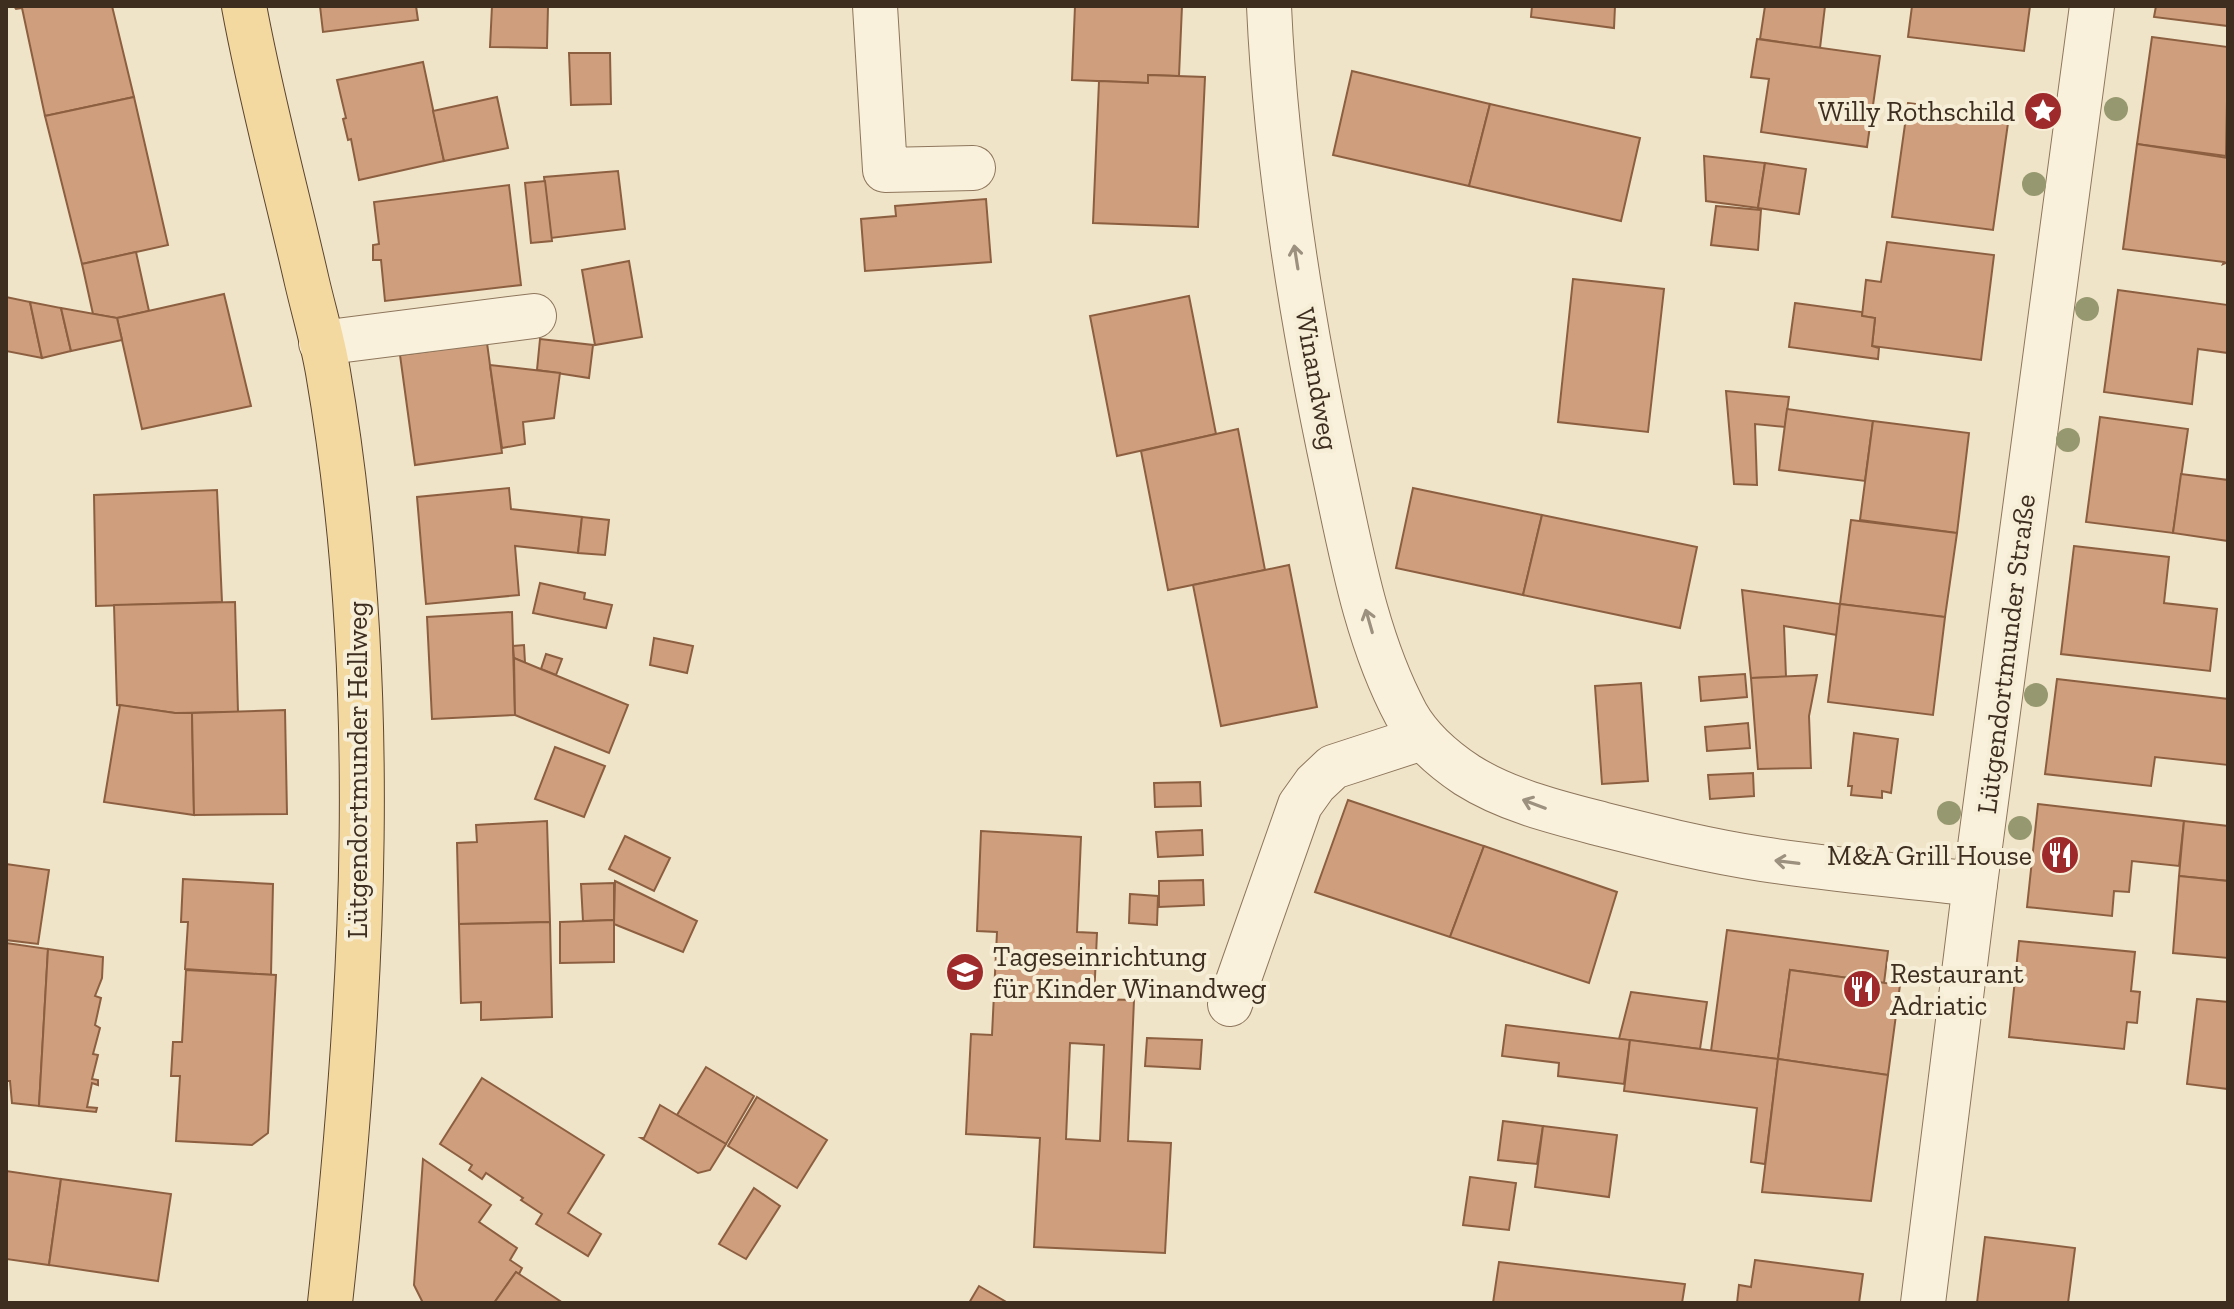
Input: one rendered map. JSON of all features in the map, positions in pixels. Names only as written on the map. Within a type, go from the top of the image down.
[{"type":"main road","name":"Lütgendortmunder Hellweg","points":[[244,6],[328,369],[357,596],[363,726],[363,857],[354,1061],[330,1303]]},
{"type":"street","points":[[875,6],[885,170],[973,168]]},
{"type":"street","name":"Winandweg","points":[[1269,6],[1286,191],[1324,427],[1355,576],[1374,637],[1407,714],[1422,738],[1467,775],[1554,812],[1661,839],[1761,859],[1975,884]]},
{"type":"street","name":"Lütgendortmunder Straße","points":[[1923,1303],[1975,884],[2092,6]]},
{"type":"street","points":[[321,343],[534,316]]},
{"type":"street","points":[[1230,1004],[1300,805],[1315,784],[1333,767],[1422,738]]},
{"type":"building","points":[[14,6],[112,6],[134,97],[45,116],[22,8],[16,9]]},
{"type":"building","points":[[320,6],[416,6],[418,20],[323,32]]},
{"type":"building","points":[[492,6],[548,6],[547,48],[490,47]]},
{"type":"building","points":[[1075,6],[1182,6],[1179,76],[1148,75],[1148,83],[1072,80]]},
{"type":"building","points":[[1532,6],[1615,6],[1614,28],[1531,17]]},
{"type":"building","points":[[1765,6],[1825,6],[1820,48],[1760,39]]},
{"type":"building","points":[[1912,6],[2030,6],[2024,51],[1908,37]]},
{"type":"building","points":[[2156,6],[2228,6],[2228,26],[2154,17]]},
{"type":"building","points":[[2152,37],[2228,47],[2226,156],[2137,144]]},
{"type":"building","points":[[1757,39],[1880,56],[1867,147],[1761,132],[1769,79],[1751,77]]},
{"type":"building","points":[[569,53],[610,53],[611,104],[571,105]]},
{"type":"building","points":[[423,62],[444,161],[359,180],[351,139],[348,140],[343,119],[346,118],[337,80]]},
{"type":"building","points":[[1352,71],[1490,104],[1469,186],[1333,155]]},
{"type":"building","points":[[1148,75],[1205,77],[1198,227],[1093,223],[1099,81],[1148,83]]},
{"type":"building","points":[[134,97],[168,245],[82,264],[45,116]]},
{"type":"building","points":[[497,97],[508,148],[444,161],[433,111]]},
{"type":"building","points":[[1908,103],[2009,116],[1993,230],[1892,217]]},
{"type":"building","points":[[1490,104],[1640,138],[1621,221],[1469,186]]},
{"type":"building","points":[[2137,144],[2228,158],[2228,262],[2223,264],[2123,249]]},
{"type":"building","points":[[1704,156],[1765,163],[1758,208],[1706,201]]},
{"type":"building","points":[[1765,163],[1806,169],[1799,214],[1758,208]]},
{"type":"building","points":[[618,171],[625,229],[551,238],[544,177]]},
{"type":"building","points":[[545,181],[552,241],[531,243],[525,183]]},
{"type":"building","points":[[509,185],[521,285],[385,301],[381,260],[373,260],[373,245],[379,244],[374,202]]},
{"type":"building","points":[[986,199],[991,262],[865,271],[861,219],[896,216],[895,206]]},
{"type":"building","points":[[1716,206],[1761,210],[1758,250],[1711,245]]},
{"type":"building","points":[[1887,242],[1994,255],[1981,360],[1872,346],[1875,318],[1862,316],[1866,280],[1881,282]]},
{"type":"building","points":[[136,252],[149,311],[117,318],[93,314],[82,264]]},
{"type":"building","points":[[629,261],[642,337],[595,345],[582,270]]},
{"type":"building","points":[[1573,279],[1664,289],[1648,432],[1558,422]]},
{"type":"building","points":[[2118,290],[2228,305],[2228,353],[2198,349],[2192,404],[2104,392]]},
{"type":"building","points":[[224,294],[251,406],[142,429],[117,318]]},
{"type":"building","points":[[1189,296],[1216,434],[1117,456],[1090,316]]},
{"type":"building","points":[[6,297],[30,302],[42,358],[6,351]]},
{"type":"building","points":[[30,302],[61,308],[71,351],[42,358]]},
{"type":"building","points":[[1795,303],[1862,312],[1862,316],[1875,318],[1872,346],[1879,348],[1878,359],[1789,347]]},
{"type":"building","points":[[61,308],[117,318],[122,340],[71,351]]},
{"type":"building","points":[[540,339],[593,345],[589,378],[537,370]]},
{"type":"building","points":[[487,343],[502,453],[415,465],[400,355]]},
{"type":"building","points":[[490,365],[560,373],[554,418],[523,422],[525,444],[502,448]]},
{"type":"building","points":[[1726,391],[1789,397],[1785,427],[1755,424],[1757,485],[1734,484]]},
{"type":"building","points":[[1787,409],[1873,421],[1865,481],[1779,470]]},
{"type":"building","points":[[2100,417],[2188,429],[2173,533],[2086,522]]},
{"type":"building","points":[[1873,421],[1969,433],[1957,533],[1860,520]]},
{"type":"building","points":[[1238,429],[1265,570],[1168,590],[1141,451]]},
{"type":"building","points":[[2181,474],[2228,480],[2228,541],[2173,533]]},
{"type":"building","points":[[509,488],[511,509],[582,517],[578,553],[515,546],[519,595],[426,604],[417,497]]},
{"type":"building","points":[[1413,488],[1542,515],[1523,595],[1396,568]]},
{"type":"building","points":[[217,490],[222,602],[96,606],[94,495]]},
{"type":"building","points":[[1542,515],[1697,547],[1680,628],[1523,595]]},
{"type":"building","points":[[582,517],[609,520],[605,555],[578,553]]},
{"type":"building","points":[[1851,520],[1957,533],[1945,617],[1840,604]]},
{"type":"building","points":[[2074,546],[2169,557],[2164,603],[2217,609],[2210,671],[2061,654]]},
{"type":"building","points":[[1289,565],[1317,707],[1221,726],[1193,585]]},
{"type":"building","points":[[540,583],[585,593],[584,599],[612,605],[606,628],[533,613]]},
{"type":"building","points":[[1742,590],[1840,604],[1837,635],[1784,626],[1786,677],[1751,678]]},
{"type":"building","points":[[235,602],[238,712],[175,713],[117,705],[114,605]]},
{"type":"building","points":[[1840,604],[1945,617],[1933,715],[1828,702]]},
{"type":"building","points":[[512,612],[515,715],[432,719],[427,617]]},
{"type":"building","points":[[654,638],[693,646],[687,673],[650,665]]},
{"type":"building","points":[[524,645],[525,663],[514,658],[513,646]]},
{"type":"building","points":[[546,654],[562,659],[556,675],[541,669]]},
{"type":"building","points":[[514,658],[628,705],[609,753],[515,715]]},
{"type":"building","points":[[1745,674],[1747,697],[1701,701],[1699,677]]},
{"type":"building","points":[[1817,675],[1809,716],[1811,768],[1758,769],[1751,678]]},
{"type":"building","points":[[2057,679],[2228,699],[2228,765],[2155,757],[2151,786],[2045,774]]},
{"type":"building","points":[[1641,683],[1648,781],[1602,784],[1595,686]]},
{"type":"building","points":[[120,705],[192,713],[194,815],[104,802]]},
{"type":"building","points":[[285,710],[287,814],[194,815],[192,713]]},
{"type":"building","points":[[1748,723],[1750,748],[1707,751],[1705,727]]},
{"type":"building","points":[[1854,733],[1898,739],[1891,793],[1882,791],[1882,798],[1851,795],[1852,786],[1848,786]]},
{"type":"building","points":[[555,747],[605,766],[584,817],[535,799]]},
{"type":"building","points":[[1753,773],[1754,796],[1710,799],[1708,775]]},
{"type":"building","points":[[1200,782],[1201,806],[1155,807],[1154,783]]},
{"type":"building","points":[[1348,800],[1484,846],[1450,937],[1315,892]]},
{"type":"building","points":[[2038,804],[2184,821],[2179,866],[2132,861],[2129,892],[2114,891],[2112,916],[2027,907]]},
{"type":"building","points":[[547,821],[550,922],[459,924],[457,843],[477,842],[476,825]]},
{"type":"building","points":[[2184,821],[2228,826],[2228,881],[2179,876]]},
{"type":"building","points":[[1202,830],[1203,855],[1158,857],[1156,832]]},
{"type":"building","points":[[981,831],[1081,837],[1077,932],[1097,933],[1094,999],[1134,1000],[1128,1141],[1171,1143],[1165,1253],[1034,1247],[1040,1138],[966,1134],[971,1034],[992,1035],[997,932],[977,931]],"holes":[[[1070,1043],[1104,1045],[1100,1141],[1066,1139]]]},
{"type":"building","points":[[625,836],[670,858],[654,891],[609,869]]},
{"type":"building","points":[[1484,846],[1617,892],[1589,983],[1450,937]]},
{"type":"building","points":[[6,864],[49,870],[38,944],[6,940]]},
{"type":"building","points":[[2179,876],[2228,881],[2228,958],[2173,953]]},
{"type":"building","points":[[183,879],[273,884],[271,975],[185,969],[188,922],[181,922]]},
{"type":"building","points":[[1203,880],[1204,905],[1159,907],[1159,881]]},
{"type":"building","points":[[615,881],[697,921],[683,952],[614,924]]},
{"type":"building","points":[[614,883],[614,920],[583,921],[581,884]]},
{"type":"building","points":[[1130,894],[1158,896],[1157,925],[1129,923]]},
{"type":"building","points":[[614,920],[614,962],[560,963],[560,922]]},
{"type":"building","points":[[550,922],[552,1017],[481,1020],[481,1002],[461,1003],[459,924]]},
{"type":"building","points":[[1727,930],[1888,951],[1884,983],[1790,970],[1778,1059],[1711,1051]]},
{"type":"building","points":[[2019,941],[2135,952],[2131,991],[2140,992],[2137,1023],[2127,1022],[2124,1049],[2009,1037]]},
{"type":"building","points":[[6,943],[48,949],[39,1106],[12,1103],[10,1081],[6,1081]]},
{"type":"building","points":[[48,949],[103,957],[102,978],[95,996],[101,998],[95,1025],[100,1028],[93,1054],[98,1055],[92,1079],[98,1080],[98,1085],[92,1083],[87,1107],[97,1108],[96,1112],[39,1106]]},
{"type":"building","points":[[186,970],[276,975],[268,1133],[252,1145],[176,1141],[180,1076],[171,1076],[173,1042],[182,1042]]},
{"type":"building","points":[[1790,970],[1900,985],[1888,1075],[1778,1059]]},
{"type":"building","points":[[1631,992],[1707,1002],[1700,1049],[1619,1039]]},
{"type":"building","points":[[2197,999],[2228,1002],[2228,1089],[2187,1084]]},
{"type":"building","points":[[1506,1025],[1630,1040],[1624,1084],[1558,1076],[1559,1063],[1502,1056]]},
{"type":"building","points":[[1147,1038],[1202,1040],[1200,1069],[1145,1066]]},
{"type":"building","points":[[1630,1040],[1778,1059],[1765,1164],[1751,1162],[1757,1108],[1624,1091]]},
{"type":"building","points":[[1778,1059],[1888,1075],[1871,1201],[1762,1192]]},
{"type":"building","points":[[706,1067],[754,1096],[726,1144],[677,1115]]},
{"type":"building","points":[[482,1078],[604,1155],[568,1213],[601,1234],[588,1256],[536,1224],[542,1214],[521,1200],[523,1198],[486,1173],[482,1179],[469,1170],[472,1165],[440,1144]]},
{"type":"building","points":[[757,1097],[827,1140],[797,1188],[728,1146]]},
{"type":"building","points":[[660,1105],[726,1144],[710,1170],[698,1173],[641,1138],[644,1138]]},
{"type":"building","points":[[1503,1121],[1543,1126],[1537,1164],[1498,1160]]},
{"type":"building","points":[[1543,1126],[1617,1135],[1609,1197],[1535,1187]]},
{"type":"building","points":[[423,1159],[491,1205],[479,1222],[517,1248],[510,1260],[522,1268],[494,1303],[423,1303],[414,1285]]},
{"type":"building","points":[[6,1171],[61,1179],[49,1265],[6,1259]]},
{"type":"building","points":[[1470,1177],[1516,1183],[1509,1230],[1463,1225]]},
{"type":"building","points":[[61,1179],[171,1194],[158,1281],[49,1265]]},
{"type":"building","points":[[754,1188],[780,1206],[746,1259],[719,1244]]},
{"type":"building","points":[[1985,1237],[2075,1248],[2068,1303],[1977,1303]]},
{"type":"building","points":[[1755,1260],[1863,1274],[1859,1303],[1737,1303],[1739,1285],[1751,1287]]},
{"type":"building","points":[[1499,1262],[1685,1284],[1682,1303],[1493,1303]]},
{"type":"building","points":[[516,1272],[519,1274],[563,1303],[494,1303]]},
{"type":"building","points":[[979,1286],[1008,1303],[969,1303]]},
{"type":"place","name":"Willy Rothschild","points":[[2043,111]]},
{"type":"place","name":"M&A Grill House","points":[[2060,855]]},
{"type":"place","name":"Tageseinrichtung für Kinder Winandweg","points":[[965,972]]},
{"type":"place","name":"Restaurant Adriatic","points":[[1862,989]]}]
